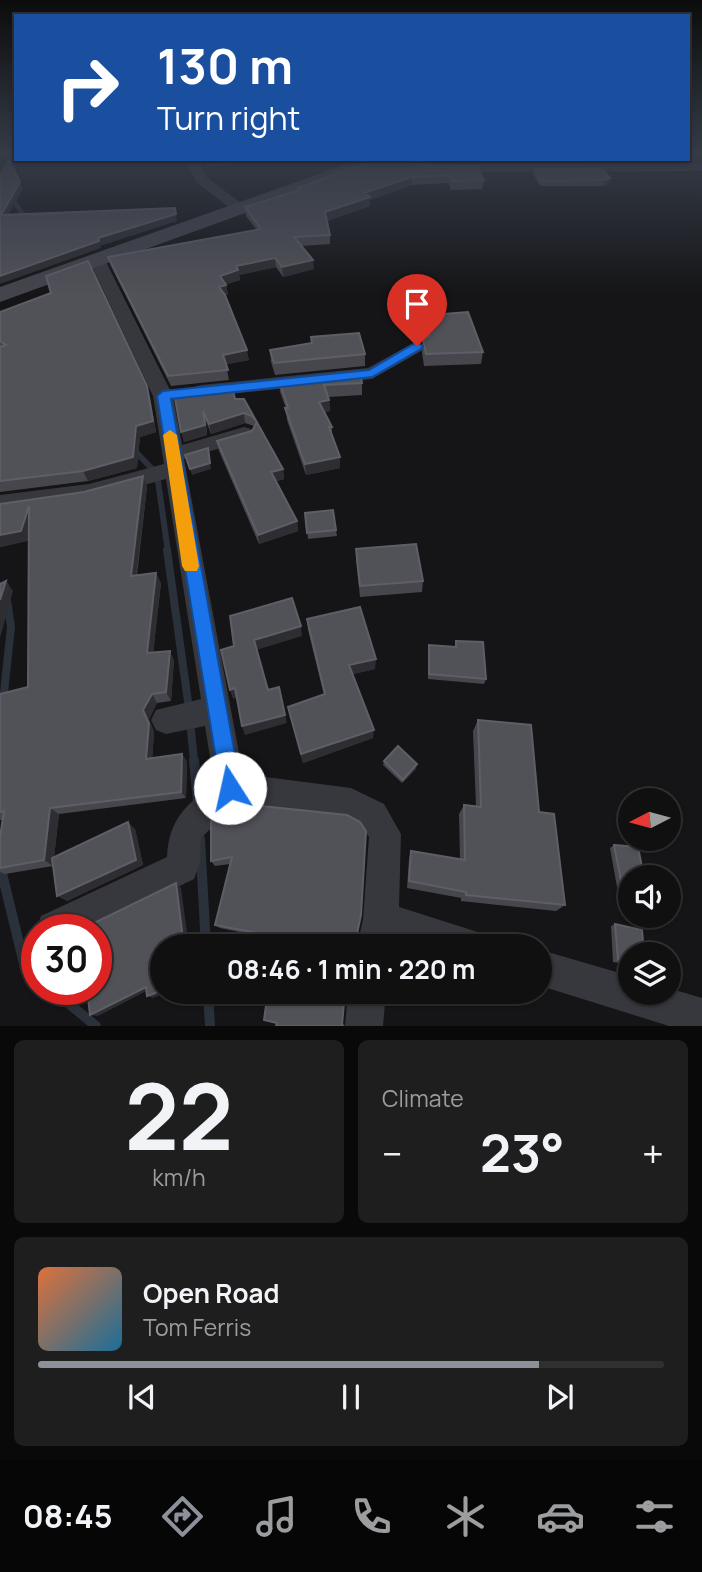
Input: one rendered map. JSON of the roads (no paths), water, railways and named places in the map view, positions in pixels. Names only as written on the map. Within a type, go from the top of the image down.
[{"type":"street","points":[[227,200],[239,208]]},
{"type":"street","points":[[0,295],[262,200]]},
{"type":"street","points":[[97,260],[176,394],[170,466],[191,715],[209,808]]},
{"type":"street","points":[[176,394],[372,373],[417,346]]},
{"type":"street","points":[[0,504],[135,481],[246,433]]},
{"type":"street","points":[[85,914],[181,867],[186,855],[184,839],[209,808],[351,804],[373,816],[385,834],[378,933]]},
{"type":"street","points":[[552,971],[702,1017]]},
{"type":"street","points":[[364,1026],[366,1004]]},
{"type":"waterway","points":[[0,230],[22,213],[13,200]]},
{"type":"waterway","points":[[133,449],[157,474],[168,552]]},
{"type":"waterway","points":[[167,550],[189,709]]},
{"type":"waterway","points":[[0,586],[5,586],[11,627],[3,702]]},
{"type":"waterway","points":[[190,721],[194,761]]},
{"type":"waterway","points":[[194,760],[198,803]]},
{"type":"waterway","points":[[200,839],[205,934]]},
{"type":"waterway","points":[[0,865],[21,952]]},
{"type":"waterway","points":[[209,1004],[210,1026]]},
{"type":"waterway","points":[[70,1005],[96,1026]]}]
